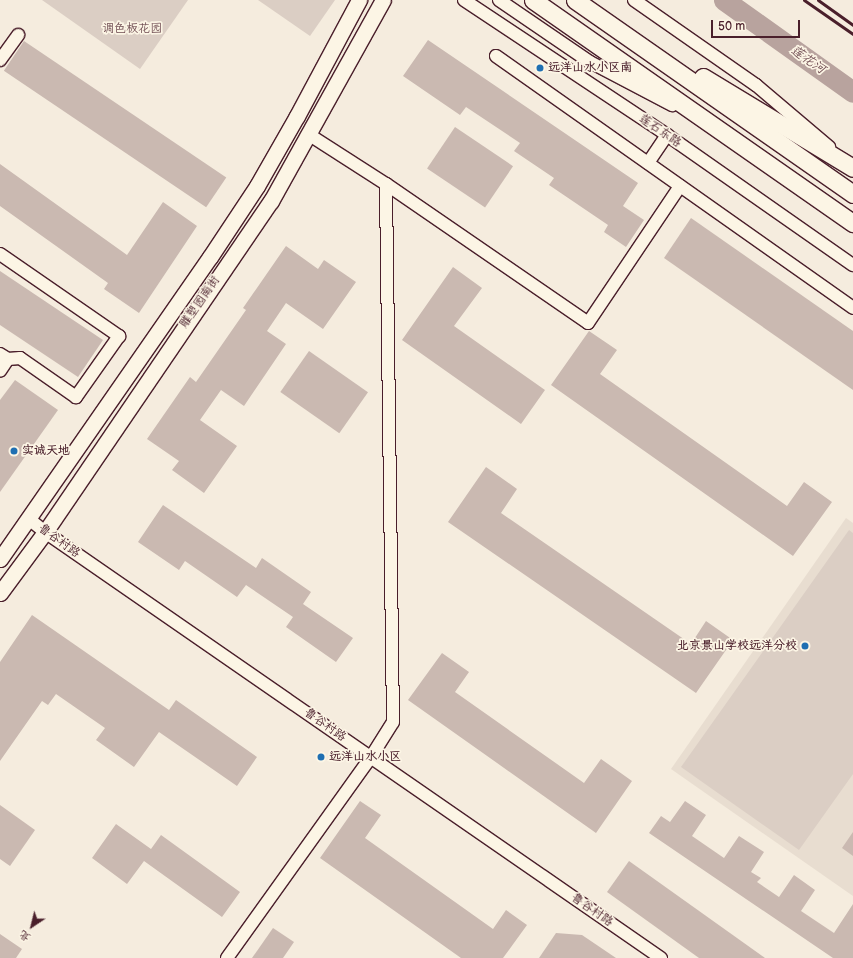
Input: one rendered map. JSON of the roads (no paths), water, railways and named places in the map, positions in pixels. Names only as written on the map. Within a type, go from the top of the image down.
[{"type":"highway","points":[[533,0],[853,224]]},
{"type":"highway","points":[[575,0],[853,167]]},
{"type":"highway","points":[[575,0],[853,194]]},
{"type":"main road","name":"雕塑园南街","points":[[0,559],[257,186],[360,0]]},
{"type":"main road","name":"雕塑园南街","points":[[0,593],[45,532],[271,201],[383,0]]},
{"type":"street","name":"莲石东路","points":[[464,0],[667,135],[853,266]]},
{"type":"street","points":[[499,0],[590,62],[714,127]]},
{"type":"street","points":[[634,0],[756,85],[853,167]]},
{"type":"street","points":[[0,60],[18,35]]},
{"type":"street","points":[[496,56],[853,308]]},
{"type":"street","points":[[308,134],[386,184],[588,323],[680,186]]},
{"type":"street","points":[[648,163],[667,135]]},
{"type":"street","points":[[226,958],[371,757],[393,722],[386,184]]},
{"type":"street","points":[[0,254],[118,336],[76,397],[20,358],[4,356],[0,371]]},
{"type":"street","name":"鲁谷村路","points":[[29,519],[45,532],[661,958]]},
{"type":"waterway","name":"莲花河","points":[[724,0],[853,92]]},
{"type":"railway","points":[[804,0],[853,34]]},
{"type":"railway","points":[[818,0],[853,25]]},
{"type":"place","name":"远洋山水小区南","points":[[540,68]]},
{"type":"place","name":"实诚天地","points":[[14,451]]},
{"type":"place","name":"北京景山学校远洋分校","points":[[805,646]]},
{"type":"place","name":"远洋山水小区","points":[[321,757]]},
{"type":"park label","name":"调色板花园","points":[[132,29]]}]
